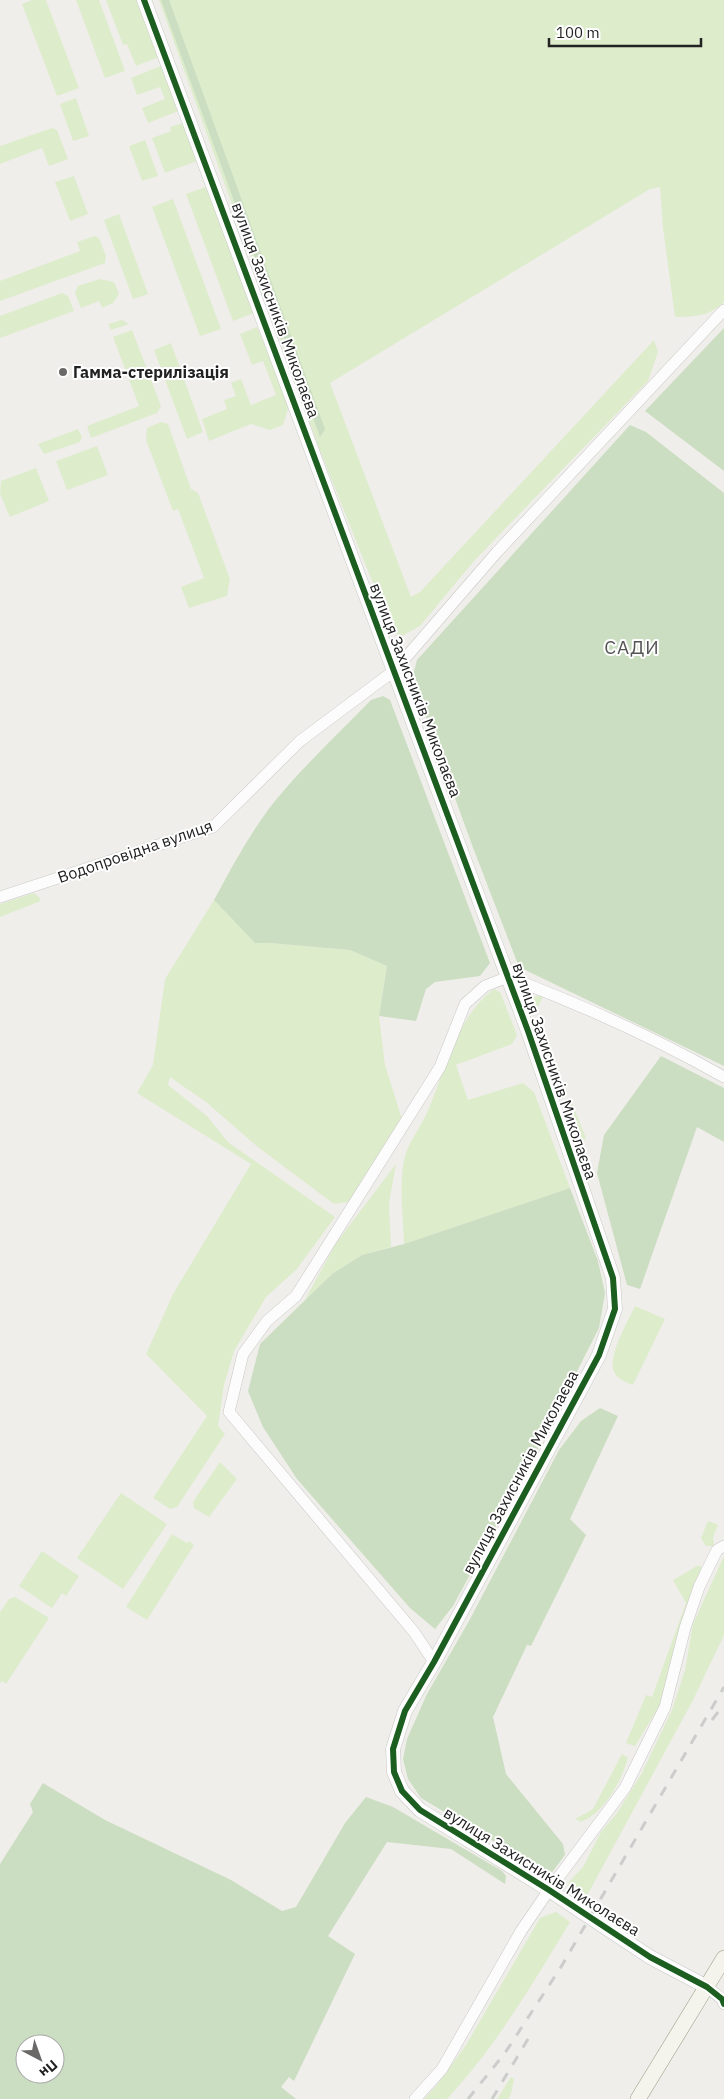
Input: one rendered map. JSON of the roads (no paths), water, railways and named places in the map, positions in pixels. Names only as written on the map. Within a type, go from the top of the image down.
[{"type":"main road","points":[[638,2099],[724,1958]]},
{"type":"street","name":"вулиця Захисників Миколаєва","points":[[144,0],[508,976],[613,1278],[615,1309],[599,1355],[434,1662],[405,1711],[393,1749],[394,1772],[402,1791],[420,1810],[549,1890],[650,1956],[707,1987]]},
{"type":"street","name":"Водопровідна вулиця","points":[[0,897],[213,827],[300,741],[395,670],[497,552],[724,310]]},
{"type":"street","points":[[434,1662],[414,1632],[229,1412],[243,1354],[267,1321],[296,1296],[430,1085],[440,1067],[465,1004],[485,986],[508,976],[565,999],[694,1059],[724,1077]]},
{"type":"street","points":[[415,2099],[442,2069],[521,1931],[625,1788],[665,1707],[685,1628],[699,1587],[717,1550],[724,1546]]},
{"type":"street","points":[[707,1987],[722,1999],[724,2004]]},
{"type":"railway","points":[[468,2099],[505,2053],[561,1967],[724,1687]]},
{"type":"railway","points":[[712,1720],[724,1704]]},
{"type":"railway","points":[[492,2099],[531,2034]]},
{"type":"place","name":"Гамма-стерилізація","points":[[63,372]]},
{"type":"district","name":"САДИ","points":[[632,647]]}]
